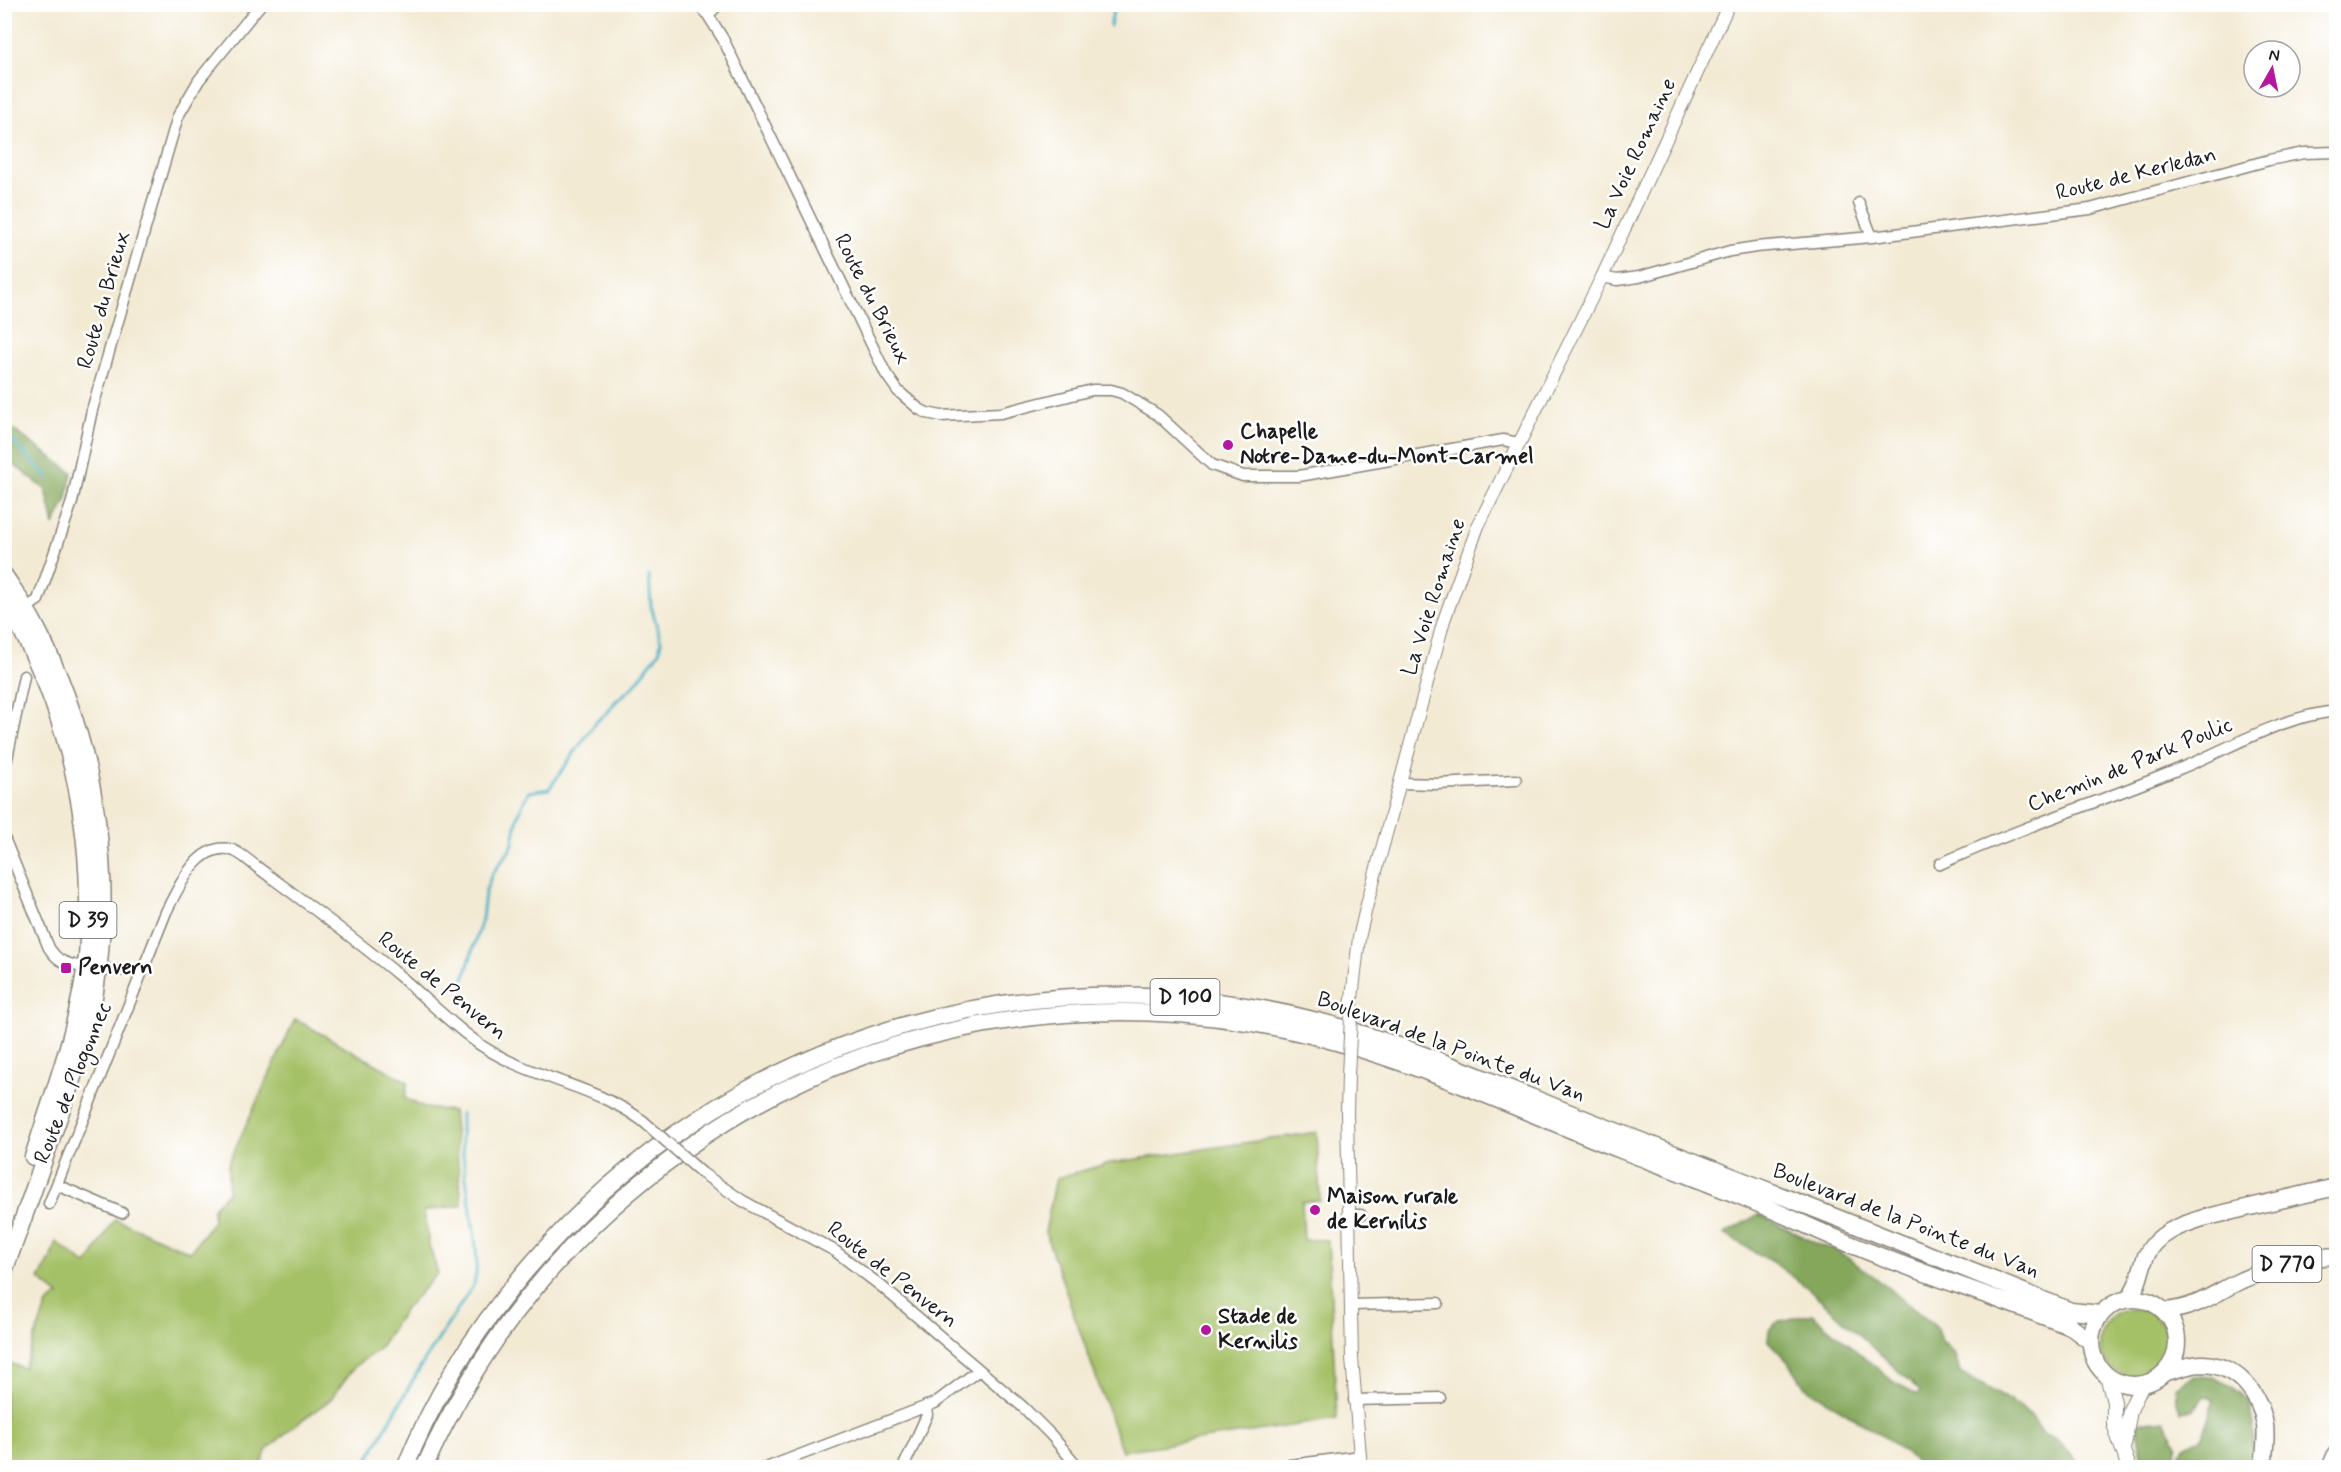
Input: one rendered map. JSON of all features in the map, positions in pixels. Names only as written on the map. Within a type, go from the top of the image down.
[{"type":"main road","name":"Route de Plogonnec","points":[[4,575],[52,699],[78,793],[87,861],[88,938],[92,967],[89,1020],[77,1068],[4,1271]]},
{"type":"main road","name":"Route de Plogonnec","points":[[4,599],[20,613]]},
{"type":"main road","name":"Route de Plogonnec","points":[[4,1244],[62,1068],[80,998],[92,967]]},
{"type":"main road","name":"Boulevard de la Pointe du Van","points":[[405,1467],[422,1429],[462,1360],[484,1324],[520,1278],[580,1213],[661,1144],[750,1087],[813,1057],[886,1029],[952,1012],[1040,999],[1115,994],[1200,999],[1254,1007],[1335,1026],[1464,1071],[2071,1311],[2101,1314]]},
{"type":"main road","name":"Boulevard de la Pointe du Van","points":[[424,1467],[476,1369],[516,1311],[543,1278],[609,1208],[657,1168],[712,1129],[748,1107],[798,1083],[890,1047],[969,1026],[1090,1012],[1150,1012],[1225,1018],[1309,1035],[1358,1049],[1493,1099],[1746,1199],[1869,1252],[2071,1327],[2091,1342]]},
{"type":"main road","points":[[2128,1299],[2140,1280],[2145,1258],[2151,1248],[2160,1238],[2175,1228],[2203,1218],[2337,1187]]},
{"type":"main road","name":"D 770","points":[[2177,1332],[2206,1301],[2240,1281],[2280,1266],[2312,1258],[2337,1256]]},
{"type":"main road","points":[[2166,1372],[2174,1360],[2178,1346],[2177,1332],[2165,1311],[2148,1301],[2128,1299],[2113,1304],[2101,1314],[2093,1327],[2091,1342],[2095,1362],[2107,1376],[2119,1383],[2142,1385],[2166,1372],[2191,1365],[2210,1365],[2230,1371],[2243,1381],[2254,1394],[2263,1416],[2266,1438],[2263,1467]]},
{"type":"main road","name":"D 770","points":[[2165,1311],[2206,1301]]},
{"type":"main road","points":[[2107,1376],[2114,1402],[2115,1424],[2129,1467]]},
{"type":"main road","points":[[2124,1447],[2130,1410],[2142,1385]]},
{"type":"main road","points":[[2330,1467],[2337,1454]]},
{"type":"street","name":"Route du Brieux","points":[[20,613],[38,600],[72,502],[95,400],[178,117],[199,80],[261,4]]},
{"type":"street","name":"Route du Brieux","points":[[697,4],[708,15],[723,39],[886,374],[898,391],[927,413],[953,417],[1001,413],[1075,393],[1111,390],[1134,399],[1153,411],[1212,465],[1230,473],[1252,477],[1299,476],[1503,440],[1519,443]]},
{"type":"street","points":[[708,15],[719,4]]},
{"type":"street","name":"La Voie Romaine","points":[[1351,1305],[1355,1215],[1348,1074],[1352,998],[1362,925],[1455,586],[1478,526],[1602,278],[1729,4]]},
{"type":"street","name":"Route de Kerledan","points":[[1602,278],[1617,280],[1639,277],[1730,251],[1756,247],[1872,237],[2090,209],[2270,160],[2313,152],[2337,152]]},
{"type":"street","points":[[1859,202],[1872,237]]},
{"type":"street","points":[[4,773],[24,676]]},
{"type":"street","name":"Chemin de Park Poulic","points":[[1940,864],[2177,770],[2268,728],[2312,714],[2337,711]]},
{"type":"street","points":[[1400,783],[1516,780]]},
{"type":"street","points":[[4,838],[49,948],[61,961],[92,967]]},
{"type":"street","name":"Route de Penvern","points":[[141,971],[166,912],[187,874],[204,856],[213,851],[230,849],[386,965],[482,1046],[519,1067],[600,1096],[625,1108],[702,1173],[743,1201],[835,1251],[881,1286],[1034,1417],[1079,1467]]},
{"type":"street","name":"Route de Plogonnec","points":[[49,1204],[141,971],[92,967]]},
{"type":"street","name":"Route de Plogonnec","points":[[57,1185],[122,1213]]},
{"type":"street","points":[[1275,1467],[1361,1462],[1354,1400],[1351,1305],[1438,1303]]},
{"type":"street","points":[[766,1467],[926,1406],[944,1397],[979,1370]]},
{"type":"street","points":[[1354,1400],[1440,1398]]},
{"type":"street","points":[[903,1467],[927,1415],[926,1406]]},
{"type":"green space","points":[[4,423],[72,472],[67,499],[54,525],[46,490],[5,458]]},
{"type":"green space","points":[[295,1019],[408,1082],[405,1098],[424,1108],[453,1111],[462,1205],[424,1211],[429,1245],[438,1273],[405,1309],[378,1350],[355,1366],[330,1400],[290,1429],[266,1451],[261,1467],[5,1467],[5,1362],[24,1368],[47,1304],[59,1295],[39,1279],[50,1260],[56,1242],[87,1265],[115,1219],[190,1252],[213,1221],[213,1207],[228,1192],[228,1164]]},
{"type":"green space","name":"Stade de Kernilis","points":[[1317,1132],[1320,1200],[1302,1202],[1304,1240],[1328,1240],[1337,1419],[1122,1451],[1045,1232],[1056,1178],[1110,1163]]},
{"type":"green space","points":[[1759,1214],[1821,1246],[1835,1249],[1876,1278],[1936,1327],[1940,1338],[1955,1356],[1960,1372],[2017,1405],[2032,1417],[2041,1432],[2058,1440],[2082,1467],[1922,1467],[1886,1438],[1805,1387],[1791,1365],[1768,1341],[1769,1330],[1776,1322],[1812,1314],[1894,1382],[1918,1395],[1920,1391],[1809,1289],[1774,1263],[1724,1234]]},
{"type":"green space","points":[[2141,1309],[2153,1315],[2162,1324],[2168,1336],[2166,1356],[2158,1367],[2141,1377],[2127,1377],[2110,1367],[2102,1356],[2100,1336],[2110,1319],[2121,1311]]},
{"type":"green space","points":[[2193,1376],[2212,1377],[2229,1385],[2249,1401],[2254,1425],[2252,1467],[2144,1467],[2136,1423],[2164,1420],[2177,1444],[2172,1464],[2184,1447],[2201,1438],[2215,1400],[2204,1396],[2194,1410],[2181,1412],[2176,1400],[2175,1387]]},
{"type":"waterway","points":[[1110,26],[1115,4]]},
{"type":"waterway","points":[[4,432],[49,478]]},
{"type":"waterway","points":[[463,1001],[463,982],[482,919],[485,893],[492,874],[512,847],[518,816],[528,792],[549,789],[596,722],[633,687],[659,652],[661,641],[651,606],[649,576]]},
{"type":"waterway","points":[[363,1468],[421,1366],[474,1284],[476,1247],[463,1156],[461,1114]]},
{"type":"place","name":"Chapelle Notre-Dame-du-Mont-Carmel","points":[[1228,445]]},
{"type":"place","name":"Penvern","points":[[66,968]]},
{"type":"place","name":"Maison rurale de Kernilis","points":[[1315,1210]]},
{"type":"place","name":"Stade de Kernilis","points":[[1206,1330]]}]
